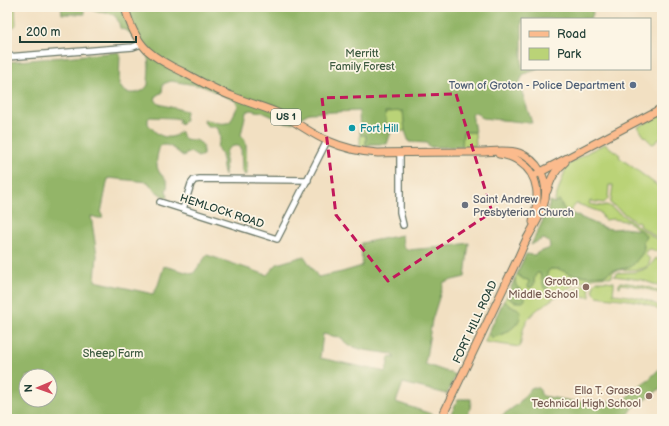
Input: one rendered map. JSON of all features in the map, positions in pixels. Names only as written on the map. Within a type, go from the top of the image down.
[{"type":"main road","name":"US 1","points":[[125,7],[130,24],[141,44],[166,64],[231,96],[280,114],[327,141],[340,146],[367,152],[400,153],[507,151],[519,153],[533,162],[541,172]]},
{"type":"main road","points":[[533,176],[662,108]]},
{"type":"main road","points":[[545,199],[554,172],[583,149]]},
{"type":"main road","name":"US 1","points":[[483,152],[502,154],[514,158],[529,169],[533,176]]},
{"type":"main road","name":"FORT HILL ROAD","points":[[441,419],[529,234],[538,219],[545,199],[545,184],[541,172]]},
{"type":"main road","name":"FORT HILL ROAD","points":[[529,234],[537,206],[536,188],[533,176]]},
{"type":"street","points":[[7,58],[128,47],[141,44]]},
{"type":"street","points":[[183,209],[191,184],[194,180],[308,180],[327,141]]},
{"type":"street","points":[[400,153],[400,212],[403,225]]},
{"type":"street","name":"HEMLOCK ROAD","points":[[160,202],[277,240],[308,180]]},
{"type":"highlighted area","points":[[456,94],[492,212],[388,281],[336,215],[322,98]]},
{"type":"green space","points":[[61,7],[81,7],[85,14],[62,14]]},
{"type":"green space","points":[[89,7],[592,7],[593,14],[591,18],[521,18],[521,70],[535,70],[524,74],[519,83],[532,123],[482,118],[477,113],[472,113],[475,132],[463,132],[462,147],[429,147],[427,143],[409,142],[405,131],[403,111],[385,112],[387,132],[391,132],[387,144],[371,144],[366,147],[366,135],[360,135],[359,111],[309,113],[291,123],[284,122],[262,112],[250,110],[246,112],[241,135],[246,144],[247,174],[245,175],[242,172],[241,148],[235,146],[231,147],[226,152],[225,175],[222,154],[217,147],[220,140],[218,129],[216,127],[208,127],[204,120],[220,123],[230,122],[238,106],[236,101],[202,86],[171,81],[163,84],[162,93],[158,94],[155,99],[159,104],[186,111],[185,120],[182,124],[179,123],[179,119],[150,117],[148,119],[148,124],[160,135],[172,137],[181,132],[184,138],[201,143],[203,146],[203,155],[198,157],[190,152],[183,156],[169,146],[160,146],[157,165],[160,173],[167,183],[167,198],[156,191],[148,182],[108,178],[101,213],[103,218],[91,216],[97,255],[95,281],[153,294],[158,285],[164,266],[193,274],[207,255],[267,275],[277,264],[304,256],[318,277],[362,266],[361,243],[402,235],[403,245],[407,250],[469,243],[465,277],[444,282],[432,320],[425,364],[456,375],[447,394],[403,383],[396,402],[437,416],[435,419],[7,419],[7,62],[119,52],[119,84],[126,92],[140,92],[148,85],[148,56],[129,32],[120,28],[115,16],[98,12]],"holes":[[[323,334],[342,338],[347,345],[364,350],[392,354],[395,358],[389,357],[386,372],[320,358]]]},
{"type":"green space","points":[[15,8],[16,25],[11,27],[7,19],[7,11],[9,12]]},
{"type":"green space","points":[[403,111],[405,131],[387,132],[385,112]]},
{"type":"green space","points":[[662,115],[662,136],[652,144],[638,127]]},
{"type":"green space","points":[[463,132],[475,132],[476,146],[462,147]]},
{"type":"green space","points":[[360,135],[366,135],[366,147],[360,146]]},
{"type":"green space","points":[[605,144],[620,155],[619,157],[662,189],[662,241],[639,225],[640,223],[637,221],[635,222],[610,203],[613,185],[609,185],[608,199],[604,203],[590,201],[589,204],[609,206],[662,243],[662,246],[658,251],[649,249],[645,252],[650,259],[649,264],[646,267],[636,270],[619,270],[613,272],[612,277],[593,278],[577,283],[540,307],[525,324],[520,347],[485,342],[489,332],[492,338],[505,333],[518,321],[520,316],[517,308],[503,302],[507,296],[515,302],[524,292],[516,286],[515,278],[517,274],[523,279],[528,280],[528,284],[534,285],[534,276],[540,272],[541,279],[549,287],[547,273],[550,269],[559,269],[570,274],[587,276],[605,275],[613,270],[632,266],[642,254],[644,246],[643,242],[646,235],[627,221],[613,219],[604,220],[600,212],[578,204],[576,204],[570,211],[566,211],[561,203],[554,203],[566,166],[590,151]]},
{"type":"green space","points":[[550,201],[554,203],[560,201],[566,211],[570,211],[573,214],[605,228],[640,230],[646,235],[643,242],[644,248],[642,254],[632,266],[613,270],[605,275],[589,276],[570,274],[559,269],[550,269],[547,273],[549,287],[547,290],[544,288],[540,273],[537,273],[532,287],[529,288],[529,281],[523,279],[517,274],[526,254],[534,255],[550,247],[549,242],[544,239],[531,245],[548,210]]},
{"type":"green space","points":[[656,258],[662,262],[662,287],[642,280],[614,276],[617,273],[643,270]]},
{"type":"green space","points":[[515,278],[516,286],[523,292],[524,295],[525,300],[523,302],[515,302],[507,296]]},
{"type":"green space","points":[[597,281],[614,282],[613,294],[645,300],[662,308],[662,312],[646,304],[630,300],[597,296],[594,293],[593,288]]},
{"type":"green space","points":[[621,282],[647,287],[662,293],[662,295],[652,291],[621,284],[619,287]]},
{"type":"green space","points":[[587,283],[589,285],[590,297],[569,294],[578,287]]},
{"type":"green space","points":[[503,302],[517,308],[521,312],[520,318],[511,329],[492,338],[489,332]]},
{"type":"green space","points":[[662,366],[662,385],[660,389],[631,409],[624,419],[497,419],[518,404],[531,388],[534,387],[540,390],[543,396],[578,402],[611,402],[621,400],[626,398],[636,388],[649,379]]},
{"type":"green space","points":[[458,399],[471,399],[467,419],[449,419]]},
{"type":"place","name":"Town of Groton - Police Department","points":[[633,85]]},
{"type":"place","name":"Fort Hill","points":[[352,128]]},
{"type":"place","name":"Saint Andrew Presbyterian Church","points":[[465,205]]},
{"type":"place","name":"Groton Middle School","points":[[586,287]]},
{"type":"place","name":"Ella T. Grasso Technical High School","points":[[649,396]]},
{"type":"park label","name":"Merritt Family Forest","points":[[362,59]]},
{"type":"park label","name":"Sheep Farm","points":[[113,353]]}]
